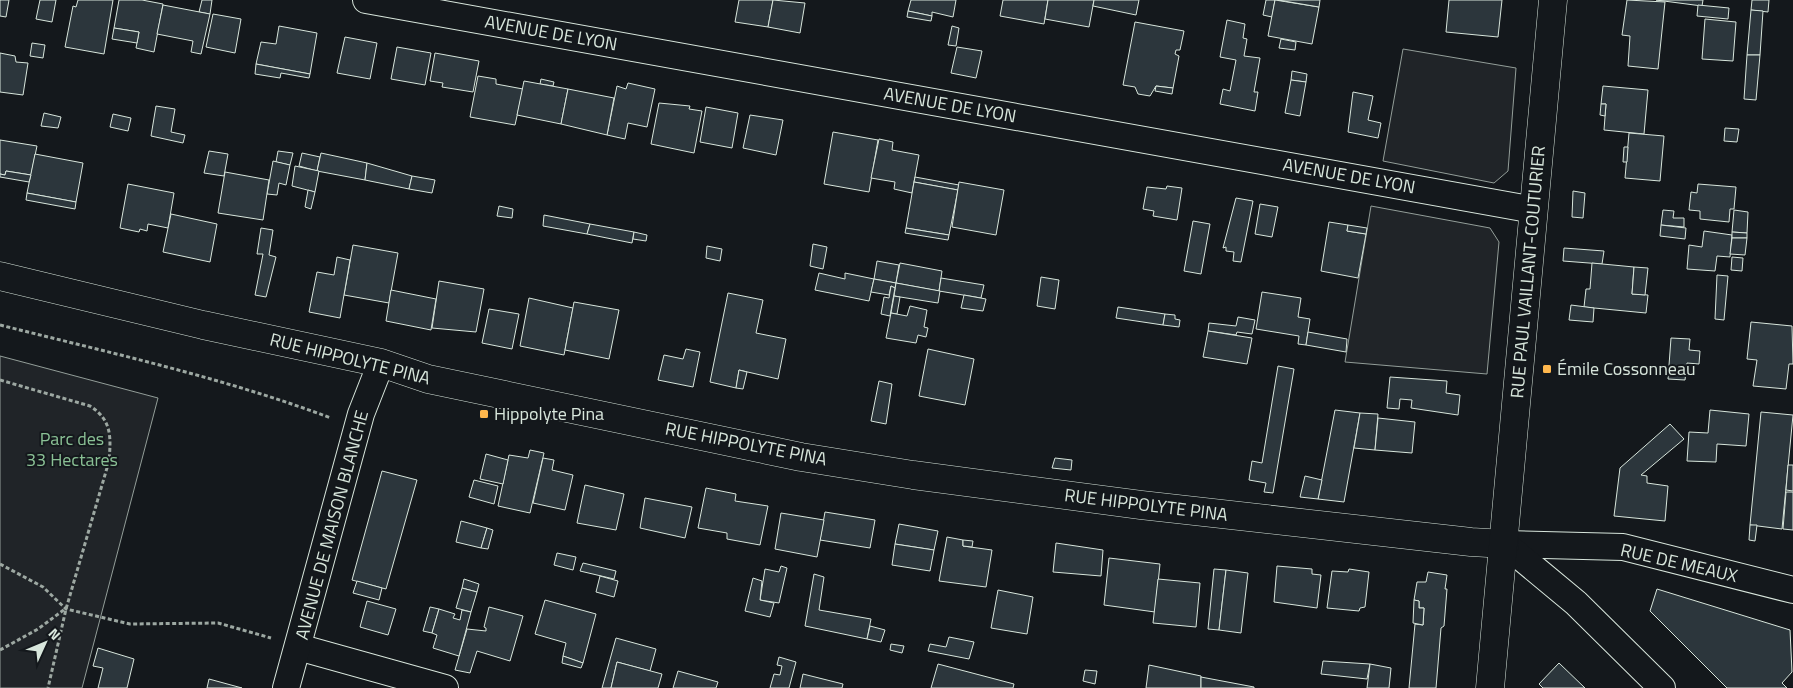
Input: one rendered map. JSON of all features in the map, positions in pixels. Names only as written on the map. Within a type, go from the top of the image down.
[{"type":"main road","name":"RUE PAUL VAILLANT-COUTURIER","points":[[1490,688],[1505,544],[1553,0]]},
{"type":"main road","name":"RUE HIPPOLYTE PINA","points":[[0,276],[203,324],[381,363],[428,379],[801,456],[912,475],[1141,505],[1471,542],[1505,544]]},
{"type":"street","name":"AVENUE DE LYON","points":[[366,0],[1534,210]]},
{"type":"street","name":"AVENUE DE MAISON BLANCHE","points":[[286,688],[361,414],[381,363]]},
{"type":"street","name":"RUE DE MEAUX","points":[[1505,544],[1623,547],[1793,590]]},
{"type":"street","points":[[1505,544],[1576,603],[1662,688]]},
{"type":"street","points":[[298,647],[445,688]]},
{"type":"path","points":[[0,325],[187,373],[285,401],[338,420],[361,414]]},
{"type":"path","points":[[0,380],[90,406],[101,413],[111,440],[109,461],[66,609],[48,688]]},
{"type":"path","points":[[0,564],[43,587],[66,609],[130,624],[218,622],[298,647]]},
{"type":"path","points":[[0,650],[38,629],[66,609]]},
{"type":"green space","points":[[1403,49],[1516,68],[1508,171],[1494,183],[1383,161]]},
{"type":"green space","points":[[1371,206],[1490,228],[1499,242],[1487,374],[1345,362]]},
{"type":"green space","name":"Parc des 33 Hectares","points":[[0,356],[158,398],[82,688],[0,688]]},
{"type":"building","points":[[0,0],[9,0],[6,17],[0,16]]},
{"type":"building","points":[[40,0],[56,0],[52,22],[36,19]]},
{"type":"building","points":[[78,0],[113,0],[104,54],[65,47],[73,6],[76,7]]},
{"type":"building","points":[[119,0],[142,0],[163,4],[154,52],[136,48],[139,32],[114,28]]},
{"type":"building","points":[[202,0],[212,0],[210,14],[199,12]]},
{"type":"building","points":[[739,0],[773,0],[768,27],[735,22]]},
{"type":"building","points":[[773,0],[805,3],[800,33],[768,27]]},
{"type":"building","points":[[911,0],[956,0],[953,17],[932,12],[932,16],[908,11]]},
{"type":"building","points":[[1003,0],[1048,0],[1044,24],[1000,16]]},
{"type":"building","points":[[1048,0],[1094,0],[1089,27],[1045,19]]},
{"type":"building","points":[[1094,0],[1139,0],[1136,15],[1093,6]]},
{"type":"building","points":[[1266,0],[1275,0],[1272,17],[1263,15]]},
{"type":"building","points":[[1275,0],[1319,7],[1312,44],[1268,36]]},
{"type":"building","points":[[1278,0],[1320,0],[1319,7]]},
{"type":"building","points":[[1449,0],[1502,0],[1498,37],[1446,32]]},
{"type":"building","points":[[1627,0],[1665,2],[1658,69],[1628,66],[1630,36],[1622,35]]},
{"type":"building","points":[[1656,0],[1703,0],[1702,6]]},
{"type":"building","points":[[1752,0],[1769,0],[1768,12],[1751,10]]},
{"type":"building","points":[[163,5],[210,14],[201,54],[191,52],[193,41],[157,34]]},
{"type":"building","points":[[1698,5],[1729,8],[1728,19],[1697,16]]},
{"type":"building","points":[[1751,10],[1763,11],[1760,55],[1747,55]]},
{"type":"building","points":[[908,11],[932,16],[931,21],[907,17]]},
{"type":"building","points":[[213,14],[241,19],[235,53],[206,47]]},
{"type":"building","points":[[1705,19],[1736,22],[1733,61],[1702,59]]},
{"type":"building","points":[[1227,20],[1245,24],[1243,38],[1247,39],[1244,56],[1260,58],[1254,92],[1258,92],[1255,111],[1220,104],[1223,89],[1230,91],[1236,60],[1220,57]]},
{"type":"building","points":[[1135,22],[1184,31],[1180,50],[1176,50],[1175,54],[1179,56],[1173,88],[1156,86],[1150,96],[1138,94],[1135,87],[1123,85]]},
{"type":"building","points":[[279,26],[317,33],[310,74],[256,64],[261,42],[276,44]]},
{"type":"building","points":[[952,26],[959,28],[956,46],[948,45]]},
{"type":"building","points":[[114,28],[139,32],[137,43],[112,39]]},
{"type":"building","points":[[345,37],[377,43],[370,79],[337,73]]},
{"type":"building","points":[[1281,39],[1296,42],[1295,50],[1279,48]]},
{"type":"building","points":[[32,43],[45,45],[43,58],[30,56]]},
{"type":"building","points":[[397,47],[431,53],[425,85],[391,79]]},
{"type":"building","points":[[957,47],[982,51],[976,78],[951,73]]},
{"type":"building","points":[[0,53],[15,56],[16,62],[28,63],[23,95],[0,92]]},
{"type":"building","points":[[435,53],[479,61],[473,92],[442,87],[443,83],[430,81]]},
{"type":"building","points":[[1747,55],[1760,55],[1756,100],[1744,99]]},
{"type":"building","points":[[256,64],[310,74],[309,78],[281,73],[280,78],[255,74]]},
{"type":"building","points":[[1292,71],[1307,74],[1306,82],[1291,80]]},
{"type":"building","points":[[478,76],[496,79],[496,84],[523,89],[515,125],[470,117]]},
{"type":"building","points":[[541,79],[554,82],[553,86],[540,84]]},
{"type":"building","points":[[1291,80],[1306,82],[1300,116],[1285,113]]},
{"type":"building","points":[[524,81],[568,89],[561,124],[517,115]]},
{"type":"building","points":[[628,83],[655,89],[647,127],[628,123],[625,139],[607,135],[617,86],[626,89]]},
{"type":"building","points":[[1156,86],[1173,88],[1172,94],[1155,91]]},
{"type":"building","points":[[1603,86],[1648,90],[1644,134],[1604,130],[1606,104],[1601,104]]},
{"type":"building","points":[[568,89],[614,98],[607,135],[561,124]]},
{"type":"building","points":[[1353,92],[1373,96],[1368,120],[1381,123],[1378,138],[1348,132]]},
{"type":"building","points":[[659,103],[690,106],[689,109],[702,111],[694,153],[651,144]]},
{"type":"building","points":[[1601,104],[1606,104],[1605,116],[1600,115]]},
{"type":"building","points":[[156,106],[175,109],[171,132],[185,135],[183,143],[151,136]]},
{"type":"building","points":[[706,107],[738,113],[732,148],[700,142]]},
{"type":"building","points":[[44,113],[61,117],[58,128],[41,126]]},
{"type":"building","points":[[113,114],[131,118],[128,131],[110,127]]},
{"type":"building","points":[[750,115],[783,120],[776,155],[743,148]]},
{"type":"building","points":[[1725,128],[1739,129],[1737,142],[1724,141]]},
{"type":"building","points":[[833,132],[878,140],[869,192],[824,184]]},
{"type":"building","points":[[1629,133],[1664,136],[1660,181],[1625,178]]},
{"type":"building","points":[[879,139],[893,142],[892,150],[919,155],[912,193],[894,189],[895,182],[871,178]]},
{"type":"building","points":[[0,140],[37,146],[31,175],[6,171],[5,175],[0,174]]},
{"type":"building","points":[[1624,147],[1628,147],[1627,162],[1623,162]]},
{"type":"building","points":[[209,151],[228,154],[224,176],[204,173]]},
{"type":"building","points":[[278,151],[293,153],[290,165],[276,162]]},
{"type":"building","points":[[302,153],[320,157],[317,171],[299,166]]},
{"type":"building","points":[[321,153],[367,163],[365,180],[317,171]]},
{"type":"building","points":[[35,154],[83,163],[76,202],[27,193]]},
{"type":"building","points":[[273,161],[290,165],[286,185],[279,183],[277,195],[267,194]]},
{"type":"building","points":[[367,163],[412,176],[409,189],[365,180]]},
{"type":"building","points":[[295,166],[319,171],[315,192],[292,186]]},
{"type":"building","points":[[6,171],[31,175],[29,182],[0,177],[0,174],[5,175]]},
{"type":"building","points":[[225,172],[269,180],[263,220],[218,213]]},
{"type":"building","points":[[412,176],[435,180],[432,193],[409,189]]},
{"type":"building","points":[[915,177],[959,185],[958,190],[914,182]]},
{"type":"building","points":[[914,182],[958,190],[949,235],[906,228]]},
{"type":"building","points":[[959,182],[1004,190],[996,235],[952,227]]},
{"type":"building","points":[[128,184],[174,193],[168,228],[148,224],[147,231],[140,229],[139,232],[120,228]]},
{"type":"building","points":[[1698,184],[1736,187],[1734,209],[1730,209],[1729,222],[1700,219],[1700,211],[1689,210],[1691,192],[1697,193]]},
{"type":"building","points":[[1167,186],[1182,188],[1177,220],[1153,216],[1154,211],[1143,209],[1147,187],[1166,189]]},
{"type":"building","points":[[308,190],[315,192],[311,209],[305,207]]},
{"type":"building","points":[[1573,191],[1585,193],[1583,218],[1572,217]]},
{"type":"building","points":[[27,193],[76,202],[75,209],[26,200]]},
{"type":"building","points":[[1236,198],[1253,201],[1241,262],[1233,261],[1234,252],[1226,251],[1226,247],[1223,248]]},
{"type":"building","points":[[1260,204],[1278,207],[1272,237],[1255,234]]},
{"type":"building","points":[[499,206],[513,209],[512,218],[497,216]]},
{"type":"building","points":[[1663,210],[1674,211],[1673,218],[1684,218],[1684,227],[1661,225]]},
{"type":"building","points":[[1734,210],[1748,212],[1747,233],[1732,232]]},
{"type":"building","points":[[171,214],[217,224],[210,262],[163,252]]},
{"type":"building","points":[[544,215],[590,224],[587,234],[543,226]]},
{"type":"building","points":[[1193,221],[1210,224],[1201,274],[1184,271]]},
{"type":"building","points":[[1329,222],[1348,225],[1347,231],[1366,234],[1358,278],[1321,271]]},
{"type":"building","points":[[590,224],[634,232],[632,243],[587,234]]},
{"type":"building","points":[[1348,225],[1367,228],[1366,234],[1347,231]]},
{"type":"building","points":[[1661,225],[1686,228],[1685,239],[1660,236]]},
{"type":"building","points":[[261,228],[273,230],[269,255],[276,257],[266,297],[255,295],[263,254],[257,254]]},
{"type":"building","points":[[906,228],[949,235],[948,240],[905,233]]},
{"type":"building","points":[[1704,231],[1732,235],[1730,257],[1717,256],[1715,271],[1687,269],[1689,245],[1702,247]]},
{"type":"building","points":[[634,232],[647,235],[646,241],[633,239]]},
{"type":"building","points":[[1732,232],[1747,233],[1747,238],[1732,238]]},
{"type":"building","points":[[1732,238],[1747,238],[1745,255],[1730,254]]},
{"type":"building","points":[[813,244],[827,247],[823,269],[810,266]]},
{"type":"building","points":[[353,245],[398,253],[389,303],[344,295]]},
{"type":"building","points":[[707,246],[722,249],[720,261],[706,258]]},
{"type":"building","points":[[1564,248],[1604,251],[1602,264],[1563,261]]},
{"type":"building","points":[[337,257],[350,260],[340,318],[309,312],[317,272],[334,275]]},
{"type":"building","points":[[1732,257],[1743,258],[1742,271],[1731,270]]},
{"type":"building","points":[[877,261],[899,265],[896,283],[874,279]]},
{"type":"building","points":[[900,263],[942,271],[939,291],[896,283]]},
{"type":"building","points":[[1592,263],[1634,267],[1632,294],[1648,295],[1646,313],[1584,307],[1586,289],[1590,289]]},
{"type":"building","points":[[1634,267],[1648,268],[1645,295],[1632,294]]},
{"type":"building","points":[[819,273],[845,279],[845,273],[874,279],[869,301],[815,290]]},
{"type":"building","points":[[1717,275],[1728,276],[1724,320],[1715,319]]},
{"type":"building","points":[[1041,277],[1059,280],[1055,309],[1037,306]]},
{"type":"building","points":[[941,278],[984,285],[981,298],[939,291]]},
{"type":"building","points":[[874,279],[896,283],[895,288],[891,286],[889,295],[871,292]]},
{"type":"building","points":[[439,281],[484,289],[476,332],[432,328]]},
{"type":"building","points":[[896,283],[940,291],[938,303],[894,296]]},
{"type":"building","points":[[891,286],[895,288],[890,316],[881,314],[884,297],[889,298]]},
{"type":"building","points":[[391,290],[436,299],[431,330],[386,321]]},
{"type":"building","points":[[1262,292],[1301,298],[1298,317],[1310,319],[1306,345],[1298,344],[1299,336],[1256,329]]},
{"type":"building","points":[[728,293],[763,300],[756,333],[786,339],[778,379],[739,370],[736,388],[710,382]]},
{"type":"building","points":[[964,295],[986,299],[983,311],[961,308]]},
{"type":"building","points":[[894,296],[900,297],[897,314],[891,313]]},
{"type":"building","points":[[529,298],[573,308],[564,355],[520,346]]},
{"type":"building","points":[[574,302],[619,310],[609,359],[565,350]]},
{"type":"building","points":[[1571,305],[1594,308],[1593,322],[1569,320]]},
{"type":"building","points":[[910,306],[927,310],[924,327],[928,328],[926,337],[918,335],[916,343],[886,338],[891,313],[907,316]]},
{"type":"building","points":[[1118,307],[1165,314],[1163,325],[1116,318]]},
{"type":"building","points":[[489,309],[519,314],[512,349],[482,343]]},
{"type":"building","points":[[1165,314],[1175,315],[1175,319],[1180,320],[1179,327],[1163,325]]},
{"type":"building","points":[[1238,317],[1255,320],[1252,334],[1237,332],[1236,335],[1208,331],[1209,323],[1236,326]]},
{"type":"building","points":[[1751,322],[1792,326],[1793,364],[1789,364],[1786,389],[1753,386],[1757,360],[1747,359]]},
{"type":"building","points":[[1208,331],[1252,338],[1247,364],[1203,357]]},
{"type":"building","points":[[1308,332],[1347,339],[1346,352],[1306,345]]},
{"type":"building","points":[[1671,338],[1690,339],[1689,350],[1700,351],[1699,364],[1687,363],[1685,380],[1668,379]]},
{"type":"building","points":[[686,349],[700,352],[693,387],[658,380],[664,355],[683,359]]},
{"type":"building","points":[[928,349],[974,359],[965,405],[919,396]]},
{"type":"building","points":[[1278,366],[1294,369],[1273,493],[1264,492],[1266,483],[1249,480],[1252,461],[1262,463]]},
{"type":"building","points":[[739,370],[747,372],[743,389],[736,388]]},
{"type":"building","points":[[1390,377],[1447,381],[1446,393],[1460,395],[1458,415],[1411,408],[1412,400],[1400,399],[1399,409],[1387,408]]},
{"type":"building","points":[[879,381],[892,384],[886,424],[871,421]]},
{"type":"building","points":[[1335,410],[1360,413],[1344,502],[1318,499]]},
{"type":"building","points":[[1710,410],[1749,414],[1746,446],[1717,444],[1716,462],[1687,461],[1689,432],[1708,433]]},
{"type":"building","points":[[1761,412],[1793,415],[1782,529],[1750,525]]},
{"type":"building","points":[[1360,413],[1378,414],[1375,450],[1354,448]]},
{"type":"building","points":[[1378,418],[1415,422],[1412,453],[1375,450]]},
{"type":"building","points":[[1670,424],[1684,439],[1641,475],[1647,476],[1647,483],[1668,486],[1665,521],[1614,516],[1620,468]]},
{"type":"building","points":[[530,450],[544,453],[530,513],[498,506],[509,455],[528,458]]},
{"type":"building","points":[[486,454],[508,460],[503,484],[480,479]]},
{"type":"building","points":[[543,458],[554,460],[552,470],[573,475],[565,510],[533,503]]},
{"type":"building","points":[[1055,458],[1072,460],[1071,470],[1052,468]]},
{"type":"building","points":[[1788,465],[1793,465],[1793,491],[1786,490]]},
{"type":"building","points":[[382,471],[417,480],[386,589],[352,580]]},
{"type":"building","points":[[1305,476],[1322,480],[1318,499],[1300,497]]},
{"type":"building","points":[[474,480],[498,486],[494,504],[469,497]]},
{"type":"building","points":[[585,485],[624,494],[616,530],[577,523]]},
{"type":"building","points":[[706,488],[736,494],[735,501],[768,506],[760,545],[727,539],[727,533],[698,528]]},
{"type":"building","points":[[1786,492],[1793,492],[1793,530],[1783,529]]},
{"type":"building","points":[[645,498],[692,507],[685,538],[640,528]]},
{"type":"building","points":[[825,512],[875,520],[870,548],[820,540]]},
{"type":"building","points":[[781,513],[824,520],[817,557],[775,549]]},
{"type":"building","points":[[461,521],[487,528],[481,548],[456,542]]},
{"type":"building","points":[[899,524],[938,531],[934,550],[895,544]]},
{"type":"building","points":[[1750,525],[1757,525],[1755,541],[1749,540]]},
{"type":"building","points":[[487,528],[493,530],[488,549],[481,548]]},
{"type":"building","points":[[947,537],[963,540],[963,546],[992,550],[986,587],[939,581]]},
{"type":"building","points":[[963,540],[973,541],[972,547],[963,546]]},
{"type":"building","points":[[1056,543],[1103,550],[1101,576],[1053,572]]},
{"type":"building","points":[[895,544],[934,550],[930,571],[892,565]]},
{"type":"building","points":[[557,553],[576,557],[573,570],[554,565]]},
{"type":"building","points":[[1109,558],[1160,564],[1155,612],[1104,605]]},
{"type":"building","points":[[583,563],[616,571],[614,579],[580,571]]},
{"type":"building","points":[[781,566],[787,568],[779,603],[760,600],[765,569],[779,572]]},
{"type":"building","points":[[1277,566],[1312,569],[1312,574],[1321,575],[1317,608],[1274,602]]},
{"type":"building","points":[[1214,569],[1226,570],[1219,630],[1208,629]]},
{"type":"building","points":[[1349,569],[1369,572],[1365,607],[1360,608],[1359,611],[1327,608],[1332,571],[1348,572]]},
{"type":"building","points":[[1226,570],[1248,573],[1241,633],[1219,630]]},
{"type":"building","points":[[1428,572],[1447,575],[1444,626],[1441,628],[1436,688],[1409,688],[1415,624],[1423,625],[1424,608],[1419,608],[1419,601],[1414,600],[1417,582],[1426,582]]},
{"type":"building","points":[[814,574],[824,577],[819,610],[871,619],[867,639],[805,626]]},
{"type":"building","points":[[600,576],[618,581],[614,597],[596,592]]},
{"type":"building","points":[[753,578],[762,581],[760,600],[774,603],[770,617],[745,611]]},
{"type":"building","points":[[464,579],[479,584],[477,592],[462,588]]},
{"type":"building","points":[[1158,579],[1200,583],[1196,627],[1153,623]]},
{"type":"building","points":[[357,581],[382,588],[379,600],[353,593]]},
{"type":"building","points":[[462,588],[477,592],[471,612],[456,608]]},
{"type":"building","points":[[1657,589],[1790,630],[1792,672],[1782,683],[1787,688],[1727,688],[1650,611]]},
{"type":"building","points":[[998,590],[1033,597],[1027,634],[991,628]]},
{"type":"building","points":[[545,600],[596,614],[583,663],[563,656],[566,643],[535,634]]},
{"type":"building","points":[[1414,600],[1419,601],[1419,608],[1424,608],[1423,625],[1413,623]]},
{"type":"building","points":[[367,601],[396,609],[388,635],[360,627]]},
{"type":"building","points":[[430,607],[439,609],[432,633],[423,631]]},
{"type":"building","points":[[489,607],[523,616],[510,661],[477,651],[470,673],[455,670],[467,629],[486,631],[484,627]]},
{"type":"building","points":[[439,609],[455,614],[453,618],[460,620],[462,610],[471,612],[459,656],[433,648],[437,635],[432,633]]},
{"type":"building","points":[[870,626],[885,630],[881,642],[867,639]]},
{"type":"building","points":[[949,637],[974,642],[969,659],[928,651],[930,644],[946,647]]},
{"type":"building","points":[[616,638],[656,649],[650,671],[617,662],[611,688],[602,688]]},
{"type":"building","points":[[891,644],[904,646],[902,653],[890,650]]},
{"type":"building","points":[[98,648],[134,659],[127,688],[98,688],[103,668],[93,666]]},
{"type":"building","points":[[563,656],[583,663],[581,668],[562,663]]},
{"type":"building","points":[[779,657],[796,662],[789,688],[770,688],[774,674],[780,675],[782,666],[777,665]]},
{"type":"building","points":[[1323,661],[1370,664],[1367,679],[1321,674]]},
{"type":"building","points":[[617,662],[662,674],[658,688],[611,688]]},
{"type":"building","points":[[1559,663],[1585,688],[1543,688],[1539,684]]},
{"type":"building","points":[[938,664],[1014,684],[1013,688],[931,688]]},
{"type":"building","points":[[1370,664],[1391,668],[1389,688],[1367,688]]},
{"type":"building","points":[[1149,665],[1201,676],[1201,688],[1146,688]]},
{"type":"building","points":[[1085,670],[1097,671],[1095,684],[1083,681]]},
{"type":"building","points":[[678,671],[718,682],[716,688],[673,688]]},
{"type":"building","points":[[803,674],[843,684],[842,688],[800,688]]},
{"type":"building","points":[[1201,677],[1254,687],[1254,688],[1201,688]]},
{"type":"building","points":[[209,679],[242,688],[207,688]]},
{"type":"place","name":"Émile Cossonneau","points":[[1547,369]]},
{"type":"place","name":"Hippolyte Pina","points":[[484,414]]}]
